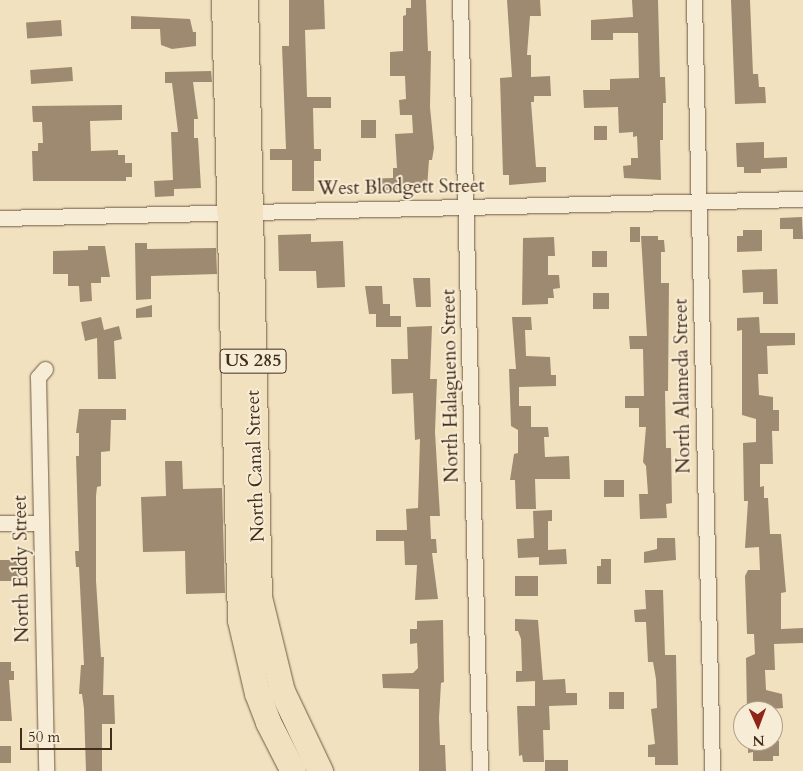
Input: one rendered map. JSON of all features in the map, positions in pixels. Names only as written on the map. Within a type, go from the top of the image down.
[{"type":"highway","name":"North Canal Street","points":[[224,0],[239,212],[260,597],[277,672],[293,717],[320,771]]},
{"type":"highway","name":"North Canal Street","points":[[245,0],[239,212],[240,620],[257,693],[291,767]]},
{"type":"highway","points":[[291,767],[294,747],[293,717]]},
{"type":"street","name":"North Halagueno Street","points":[[460,0],[480,771]]},
{"type":"street","name":"North Alameda Street","points":[[694,0],[712,771]]},
{"type":"street","name":"West Blodgett Street","points":[[0,218],[466,206],[803,200]]},
{"type":"street","name":"North Eddy Street","points":[[45,369],[38,377],[46,771]]},
{"type":"street","points":[[0,524],[41,523]]},
{"type":"building","points":[[289,0],[324,0],[325,29],[305,30],[307,97],[331,97],[331,108],[313,108],[314,149],[321,149],[321,161],[314,161],[314,191],[292,191],[292,160],[270,160],[270,149],[286,149],[282,46],[289,46]]},
{"type":"building","points":[[411,0],[426,0],[428,51],[431,51],[430,107],[434,148],[432,160],[429,160],[427,188],[366,191],[366,179],[393,178],[393,168],[397,168],[395,134],[413,133],[412,115],[400,115],[399,100],[406,99],[405,76],[390,76],[390,52],[403,51],[403,16],[406,15],[406,8],[411,8]]},
{"type":"building","points":[[507,0],[540,0],[541,16],[530,16],[527,55],[531,55],[531,77],[550,76],[551,96],[534,96],[534,102],[531,102],[536,167],[546,167],[546,182],[509,185],[509,175],[503,175],[500,78],[512,77]]},
{"type":"building","points":[[632,0],[658,0],[660,77],[665,77],[666,103],[663,103],[663,140],[660,140],[661,180],[624,178],[623,166],[631,165],[631,158],[638,158],[637,136],[633,137],[633,132],[619,133],[618,107],[584,108],[583,90],[610,90],[610,79],[639,78],[638,33],[613,33],[613,40],[591,40],[591,20],[633,17]]},
{"type":"building","points":[[731,0],[750,0],[753,74],[758,74],[759,87],[765,87],[766,103],[735,104]]},
{"type":"building","points":[[131,16],[190,19],[193,32],[196,32],[196,46],[172,49],[161,45],[160,29],[131,29]]},
{"type":"building","points":[[61,20],[62,36],[27,38],[26,22]]},
{"type":"building","points":[[72,67],[73,81],[31,84],[30,70]]},
{"type":"building","points":[[211,71],[212,82],[193,82],[198,119],[194,119],[194,138],[198,138],[201,188],[174,189],[174,196],[155,197],[154,181],[173,180],[171,132],[178,132],[172,83],[165,83],[165,72]]},
{"type":"building","points":[[122,105],[122,120],[90,121],[91,151],[118,150],[118,155],[125,155],[125,163],[132,163],[132,177],[126,177],[126,181],[33,181],[32,151],[38,151],[38,143],[43,143],[42,122],[33,122],[32,106]]},
{"type":"building","points":[[361,120],[376,120],[376,138],[361,138]]},
{"type":"building","points":[[594,126],[607,126],[607,140],[594,140]]},
{"type":"building","points":[[764,142],[764,158],[787,157],[787,168],[761,169],[761,173],[744,173],[744,167],[737,167],[736,143]]},
{"type":"building","points":[[802,217],[803,239],[793,239],[793,229],[780,229],[780,218]]},
{"type":"building","points":[[630,227],[640,227],[640,242],[630,242]]},
{"type":"building","points":[[743,230],[762,230],[762,251],[737,252],[737,236],[743,236]]},
{"type":"building","points":[[311,234],[311,242],[343,241],[345,287],[317,288],[316,271],[279,271],[278,235]]},
{"type":"building","points":[[641,236],[658,236],[658,240],[664,240],[665,252],[661,252],[661,283],[669,283],[668,391],[665,391],[666,448],[671,448],[672,503],[666,504],[667,518],[640,519],[639,494],[648,494],[646,466],[643,462],[646,427],[639,427],[639,408],[625,408],[625,396],[644,396],[643,349],[630,349],[629,336],[647,336]]},
{"type":"building","points":[[554,237],[555,256],[548,256],[548,275],[559,275],[560,288],[553,289],[554,298],[548,298],[548,304],[522,305],[523,238]]},
{"type":"building","points":[[135,243],[147,243],[147,249],[216,248],[217,274],[151,276],[151,299],[136,300]]},
{"type":"building","points":[[88,246],[105,246],[110,277],[101,277],[101,283],[91,283],[92,301],[80,302],[79,286],[68,286],[68,274],[53,274],[53,251],[88,250]]},
{"type":"building","points":[[592,251],[607,251],[607,267],[592,267]]},
{"type":"building","points":[[777,269],[778,304],[763,304],[763,292],[743,293],[742,270]]},
{"type":"building","points":[[413,278],[430,278],[431,307],[416,307]]},
{"type":"building","points":[[365,286],[382,286],[383,304],[390,304],[390,316],[401,316],[401,327],[376,327],[376,314],[369,314]]},
{"type":"building","points":[[593,293],[609,293],[609,309],[593,309]]},
{"type":"building","points":[[152,305],[152,317],[136,318],[136,309]]},
{"type":"building","points":[[101,317],[104,330],[119,326],[122,339],[114,341],[116,379],[98,379],[97,338],[85,341],[81,322]]},
{"type":"building","points":[[512,317],[531,317],[532,330],[525,330],[526,356],[550,357],[551,375],[556,375],[556,386],[519,387],[519,406],[531,406],[531,427],[548,427],[549,437],[544,437],[545,457],[569,456],[570,479],[535,479],[536,509],[516,509],[515,480],[510,480],[514,454],[518,453],[518,430],[511,426],[509,369],[516,369]]},
{"type":"building","points":[[759,317],[760,333],[795,333],[795,345],[767,346],[768,374],[758,374],[759,395],[773,397],[773,410],[779,410],[779,431],[772,431],[773,464],[760,464],[760,487],[764,486],[764,498],[768,498],[770,534],[781,534],[786,592],[781,593],[781,629],[803,628],[803,643],[774,644],[775,670],[765,670],[766,690],[782,694],[782,701],[747,701],[746,658],[755,654],[754,634],[747,634],[745,576],[748,570],[760,570],[759,547],[745,548],[748,501],[744,501],[743,443],[756,442],[756,419],[742,415],[742,330],[737,331],[737,318]]},
{"type":"building","points":[[432,326],[430,379],[437,379],[435,432],[440,516],[430,516],[431,539],[436,539],[437,553],[432,553],[438,599],[415,600],[417,565],[405,565],[404,541],[376,541],[376,530],[407,530],[406,509],[418,508],[420,439],[415,440],[413,393],[392,394],[391,359],[408,359],[407,327]]},
{"type":"building","points":[[79,409],[126,409],[126,420],[111,420],[110,451],[101,452],[101,486],[97,487],[96,496],[96,581],[101,657],[104,657],[103,695],[114,695],[115,724],[102,724],[102,771],[86,771],[84,709],[82,694],[79,694],[81,665],[84,665],[79,567],[76,567],[75,551],[79,551],[76,456],[79,456],[79,433],[76,433]]},
{"type":"building","points":[[165,461],[182,461],[183,489],[222,488],[225,593],[186,594],[185,551],[143,552],[141,497],[166,496]]},
{"type":"building","points":[[604,480],[624,480],[624,497],[604,497]]},
{"type":"building","points":[[552,510],[552,521],[548,521],[548,550],[566,549],[567,564],[539,565],[539,557],[518,558],[517,539],[534,538],[533,511]]},
{"type":"building","points":[[657,538],[675,538],[676,560],[644,563],[644,552],[657,549]]},
{"type":"building","points":[[601,559],[611,559],[611,584],[597,584],[597,566],[601,566]]},
{"type":"building","points":[[0,560],[19,560],[19,581],[0,581]]},
{"type":"building","points":[[515,576],[538,576],[538,596],[515,596]]},
{"type":"building","points":[[645,590],[663,590],[665,655],[676,655],[678,765],[655,765],[655,757],[648,757],[648,745],[655,744],[651,709],[657,708],[656,679],[653,662],[648,662],[646,622],[635,622],[634,610],[646,609]]},
{"type":"building","points":[[515,619],[538,620],[543,680],[565,679],[566,693],[577,693],[577,705],[549,706],[550,730],[543,730],[544,762],[523,762],[522,755],[519,756],[517,706],[535,706],[535,681],[516,682],[516,671],[522,671],[521,639],[518,631],[515,631]]},
{"type":"building","points":[[443,620],[444,682],[441,683],[439,718],[440,745],[445,745],[446,771],[419,771],[419,689],[383,688],[382,674],[413,673],[418,668],[417,643],[410,644],[410,629],[417,629],[417,621]]},
{"type":"building","points":[[0,662],[11,662],[11,671],[14,671],[14,680],[9,680],[12,721],[0,721]]},
{"type":"building","points":[[609,692],[624,692],[624,709],[609,709]]},
{"type":"building","points":[[0,746],[11,746],[11,763],[0,763]]},
{"type":"building","points":[[748,751],[779,751],[779,756],[773,756],[773,761],[753,761],[753,752],[748,753]]},
{"type":"building","points":[[545,760],[568,760],[568,771],[545,771]]}]
